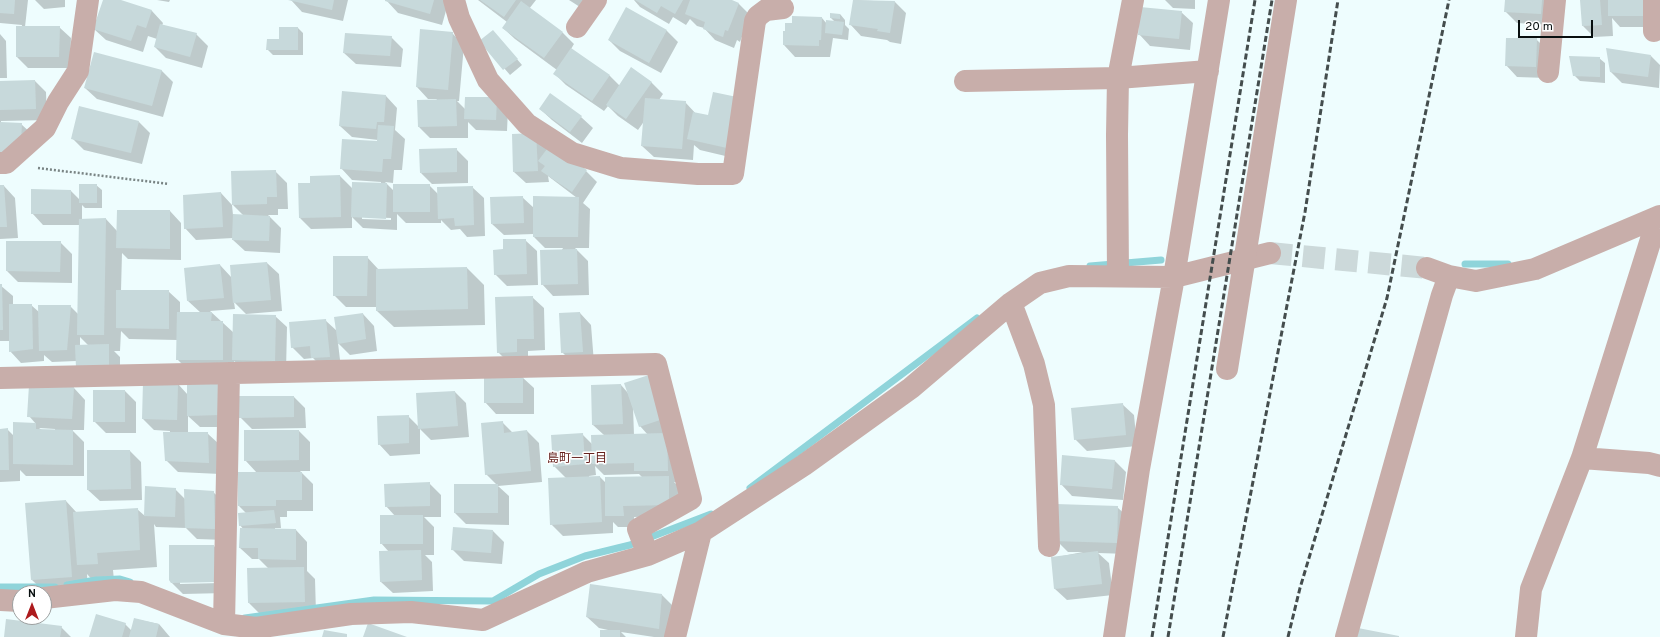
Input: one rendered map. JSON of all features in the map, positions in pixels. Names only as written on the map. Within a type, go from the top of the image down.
[{"type":"street","points":[[3,163],[45,128],[58,102],[78,71],[88,0]]},
{"type":"street","points":[[454,0],[459,18],[488,80],[527,124],[572,154],[622,168],[698,174],[733,174],[756,21],[758,16],[766,10],[783,8]]},
{"type":"street","points":[[577,27],[596,0]]},
{"type":"street","points":[[1118,268],[1118,78],[1133,0]]},
{"type":"street","points":[[1114,637],[1139,470],[1174,277],[1219,0]]},
{"type":"street","points":[[1227,369],[1286,0]]},
{"type":"street","points":[[1548,72],[1555,0]]},
{"type":"street","points":[[1654,0],[1654,31]]},
{"type":"street","points":[[965,81],[1118,78],[1208,71]]},
{"type":"street","points":[[1427,268],[1449,276],[1476,281],[1535,269],[1659,216]]},
{"type":"street","points":[[1526,637],[1530,590],[1582,458],[1659,216]]},
{"type":"street","points":[[52,597],[115,590],[141,592],[224,624],[256,628],[351,614],[411,612],[482,620],[587,572],[648,555],[702,532],[804,465],[911,388],[1011,303],[1040,283],[1070,276],[1118,268],[1174,277],[1270,253]]},
{"type":"street","points":[[1346,637],[1442,296],[1449,276]]},
{"type":"street","points":[[1011,303],[1034,364],[1044,405],[1049,546]]},
{"type":"street","points":[[0,378],[656,364],[691,499],[638,529],[648,555]]},
{"type":"street","points":[[224,624],[229,373]]},
{"type":"street","points":[[1582,458],[1649,463],[1660,466]]},
{"type":"street","points":[[675,637],[702,532]]},
{"type":"street","points":[[0,600],[12,601]]},
{"type":"path","points":[[3,163],[169,184]]},
{"type":"building","points":[[0,0],[15,0],[14,14],[0,13]]},
{"type":"building","points":[[103,0],[121,0],[152,10],[146,28],[137,25],[131,41],[93,29]]},
{"type":"building","points":[[288,0],[334,0],[332,10]]},
{"type":"building","points":[[385,0],[434,0],[430,14]]},
{"type":"building","points":[[480,0],[516,0],[504,17]]},
{"type":"building","points":[[635,0],[683,0],[675,14],[661,6],[657,13]]},
{"type":"building","points":[[690,0],[732,0],[739,3],[728,31],[725,30],[723,37],[703,29],[705,22],[685,14]]},
{"type":"building","points":[[853,0],[895,1],[890,33],[877,31],[878,29],[849,25]]},
{"type":"building","points":[[1505,0],[1542,0],[1541,14],[1504,12]]},
{"type":"building","points":[[1580,0],[1600,0],[1602,25],[1582,26]]},
{"type":"building","points":[[1608,0],[1644,0],[1644,16],[1608,16]]},
{"type":"building","points":[[521,1],[563,32],[544,58],[502,28]]},
{"type":"building","points":[[626,7],[667,30],[649,63],[608,40]]},
{"type":"building","points":[[1140,7],[1182,11],[1179,39],[1138,35]]},
{"type":"building","points":[[830,13],[840,14],[840,19],[830,18]]},
{"type":"building","points":[[792,16],[822,17],[821,40],[819,40],[819,46],[783,45],[783,31],[785,31],[785,23],[792,23]]},
{"type":"building","points":[[826,20],[844,22],[842,35],[825,33]]},
{"type":"building","points":[[160,24],[197,33],[190,57],[154,47]]},
{"type":"building","points":[[16,26],[60,26],[59,57],[16,57]]},
{"type":"building","points":[[279,27],[298,27],[298,50],[266,50],[267,39],[279,39]]},
{"type":"building","points":[[420,29],[453,32],[448,90],[416,87]]},
{"type":"building","points":[[493,30],[518,59],[503,70],[479,41]]},
{"type":"building","points":[[345,33],[392,36],[390,56],[343,53]]},
{"type":"building","points":[[1506,38],[1537,38],[1536,67],[1505,66]]},
{"type":"building","points":[[571,48],[610,75],[592,101],[553,74]]},
{"type":"building","points":[[1606,48],[1651,55],[1648,77],[1610,72]]},
{"type":"building","points":[[94,52],[162,70],[152,106],[84,88]]},
{"type":"building","points":[[1569,56],[1600,57],[1600,77],[1573,76]]},
{"type":"building","points":[[631,67],[652,82],[626,119],[606,105]]},
{"type":"building","points":[[35,80],[36,109],[0,110],[0,81]]},
{"type":"building","points":[[342,91],[386,95],[384,122],[377,122],[376,129],[339,126]]},
{"type":"building","points":[[713,92],[737,97],[727,148],[687,139],[693,112],[708,115]]},
{"type":"building","points":[[550,93],[582,116],[570,132],[539,109]]},
{"type":"building","points":[[465,97],[497,97],[496,120],[464,119]]},
{"type":"building","points":[[645,98],[686,101],[682,149],[641,146]]},
{"type":"building","points":[[456,99],[457,126],[418,127],[417,100]]},
{"type":"building","points":[[79,106],[139,121],[131,153],[71,139]]},
{"type":"building","points":[[0,122],[22,123],[21,140],[3,152],[0,152]]},
{"type":"building","points":[[378,125],[394,126],[391,159],[383,159],[382,172],[340,169],[342,139],[377,141]]},
{"type":"building","points":[[536,133],[538,171],[513,172],[512,134]]},
{"type":"building","points":[[550,145],[587,170],[572,192],[541,171],[545,166],[538,161]]},
{"type":"building","points":[[457,148],[457,172],[420,173],[419,149]]},
{"type":"building","points":[[276,170],[277,197],[267,197],[267,204],[232,205],[231,171]]},
{"type":"building","points":[[340,175],[341,217],[299,218],[298,183],[310,183],[310,176]]},
{"type":"building","points":[[352,182],[387,183],[386,219],[351,217]]},
{"type":"building","points":[[79,184],[97,184],[97,203],[79,203]]},
{"type":"building","points":[[393,184],[430,184],[430,212],[393,212]]},
{"type":"building","points":[[0,185],[4,185],[7,227],[0,227]]},
{"type":"building","points":[[473,186],[474,225],[455,226],[454,218],[438,219],[437,187]]},
{"type":"building","points":[[31,189],[71,190],[71,214],[31,214]]},
{"type":"building","points":[[221,192],[223,227],[184,229],[183,195]]},
{"type":"building","points":[[523,196],[524,223],[491,224],[490,197]]},
{"type":"building","points":[[533,196],[579,197],[578,237],[533,237]]},
{"type":"building","points":[[117,210],[170,210],[170,249],[116,248]]},
{"type":"building","points":[[233,214],[270,216],[269,241],[232,240]]},
{"type":"building","points":[[106,218],[104,335],[77,335],[79,219]]},
{"type":"building","points":[[503,239],[526,239],[527,274],[494,275],[493,250],[503,249]]},
{"type":"building","points":[[6,241],[61,241],[60,272],[6,271]]},
{"type":"building","points":[[577,249],[578,284],[541,285],[540,250]]},
{"type":"building","points":[[333,256],[368,256],[367,296],[333,296]]},
{"type":"building","points":[[267,262],[271,300],[233,303],[230,265]]},
{"type":"building","points":[[220,264],[224,298],[187,301],[184,268]]},
{"type":"building","points":[[467,267],[468,309],[376,311],[376,269]]},
{"type":"building","points":[[0,284],[2,284],[3,330],[0,330]]},
{"type":"building","points":[[116,290],[169,290],[169,329],[116,328]]},
{"type":"building","points":[[533,296],[534,339],[517,339],[517,352],[497,353],[495,297]]},
{"type":"building","points":[[9,304],[32,304],[33,349],[9,352]]},
{"type":"building","points":[[38,305],[71,305],[67,350],[39,351]]},
{"type":"building","points":[[177,312],[212,312],[211,321],[223,321],[223,360],[176,360]]},
{"type":"building","points":[[580,312],[583,352],[561,353],[559,313]]},
{"type":"building","points":[[363,313],[366,339],[338,344],[334,317]]},
{"type":"building","points":[[233,314],[276,315],[275,361],[232,360]]},
{"type":"building","points":[[326,319],[330,357],[311,358],[310,346],[291,348],[289,322]]},
{"type":"building","points":[[109,344],[109,367],[76,368],[75,345]]},
{"type":"building","points":[[652,374],[666,418],[639,427],[624,383]]},
{"type":"building","points":[[484,376],[523,376],[523,403],[484,403]]},
{"type":"building","points":[[143,382],[178,384],[177,420],[142,419]]},
{"type":"building","points":[[218,383],[218,415],[187,416],[187,384]]},
{"type":"building","points":[[621,384],[623,424],[592,425],[591,385]]},
{"type":"building","points":[[29,385],[74,387],[72,419],[27,417]]},
{"type":"building","points":[[93,390],[125,390],[125,422],[93,422]]},
{"type":"building","points":[[455,391],[458,426],[418,429],[416,393]]},
{"type":"building","points":[[239,396],[294,396],[294,417],[239,418]]},
{"type":"building","points":[[1123,403],[1126,435],[1074,440],[1071,408]]},
{"type":"building","points":[[409,415],[409,443],[378,445],[377,416]]},
{"type":"building","points":[[503,421],[504,433],[527,430],[531,471],[485,475],[481,423]]},
{"type":"building","points":[[13,422],[36,423],[36,429],[73,430],[73,465],[13,464]]},
{"type":"building","points":[[8,428],[9,470],[0,470],[0,429]]},
{"type":"building","points":[[244,430],[299,430],[299,460],[244,461]]},
{"type":"building","points":[[163,432],[208,432],[209,463],[165,461]]},
{"type":"building","points":[[583,433],[585,464],[553,467],[551,435]]},
{"type":"building","points":[[667,433],[668,471],[634,471],[634,463],[592,464],[591,435]]},
{"type":"building","points":[[87,450],[130,450],[131,489],[87,490]]},
{"type":"building","points":[[1062,455],[1115,460],[1112,489],[1060,485]]},
{"type":"building","points":[[238,472],[302,472],[302,500],[276,500],[276,506],[238,506]]},
{"type":"building","points":[[600,476],[602,522],[550,525],[548,478]]},
{"type":"building","points":[[669,476],[669,505],[623,506],[624,516],[605,516],[605,477]]},
{"type":"building","points":[[430,482],[430,506],[385,507],[384,484]]},
{"type":"building","points":[[454,484],[498,484],[498,513],[454,513]]},
{"type":"building","points":[[145,486],[176,488],[175,517],[144,516]]},
{"type":"building","points":[[184,489],[214,491],[215,529],[185,528]]},
{"type":"building","points":[[66,500],[72,577],[31,580],[25,503]]},
{"type":"building","points":[[1056,504],[1118,506],[1117,543],[1055,541]]},
{"type":"building","points":[[138,508],[140,550],[97,553],[98,564],[77,565],[73,512]]},
{"type":"building","points":[[274,510],[276,523],[239,526],[238,513]]},
{"type":"building","points":[[380,515],[423,515],[423,544],[380,544]]},
{"type":"building","points":[[453,527],[493,530],[491,553],[451,550]]},
{"type":"building","points":[[240,528],[296,529],[296,560],[258,559],[258,548],[239,548]]},
{"type":"building","points":[[169,545],[214,545],[214,582],[171,583],[169,580]]},
{"type":"building","points":[[421,550],[422,580],[380,582],[379,551]]},
{"type":"building","points":[[1098,551],[1102,584],[1054,589],[1051,557]]},
{"type":"building","points":[[304,567],[305,602],[248,603],[247,568]]},
{"type":"building","points":[[590,584],[662,594],[659,629],[586,617]]},
{"type":"building","points":[[96,614],[126,623],[122,637],[89,637]]},
{"type":"building","points":[[134,618],[159,624],[156,637],[129,637]]},
{"type":"building","points":[[6,619],[12,620],[12,625],[62,626],[60,637],[4,637]]},
{"type":"building","points":[[368,623],[407,637],[363,637]]},
{"type":"building","points":[[1358,628],[1399,636],[1399,637],[1356,637]]},
{"type":"building","points":[[324,630],[347,634],[347,637],[322,637]]},
{"type":"building","points":[[600,630],[620,630],[620,637],[600,637]]},
{"type":"waterway","points":[[1090,266],[1161,260]]},
{"type":"waterway","points":[[1465,264],[1508,264]]},
{"type":"waterway","points":[[750,488],[977,318]]},
{"type":"waterway","points":[[245,618],[374,600],[493,601],[539,574],[585,556],[630,545],[711,514]]},
{"type":"waterway","points":[[67,585],[96,580],[120,579],[130,582]]},
{"type":"waterway","points":[[0,587],[55,587]]},
{"type":"tunnel","points":[[1270,253],[1427,268]]},
{"type":"railway","points":[[1152,637],[1255,0]]},
{"type":"railway","points":[[1168,637],[1272,0]]},
{"type":"railway","points":[[1223,637],[1305,212],[1338,0]]},
{"type":"railway","points":[[1288,637],[1300,588],[1387,298],[1449,0]]},
{"type":"district","name":"島町一丁目","points":[[577,460]]}]
